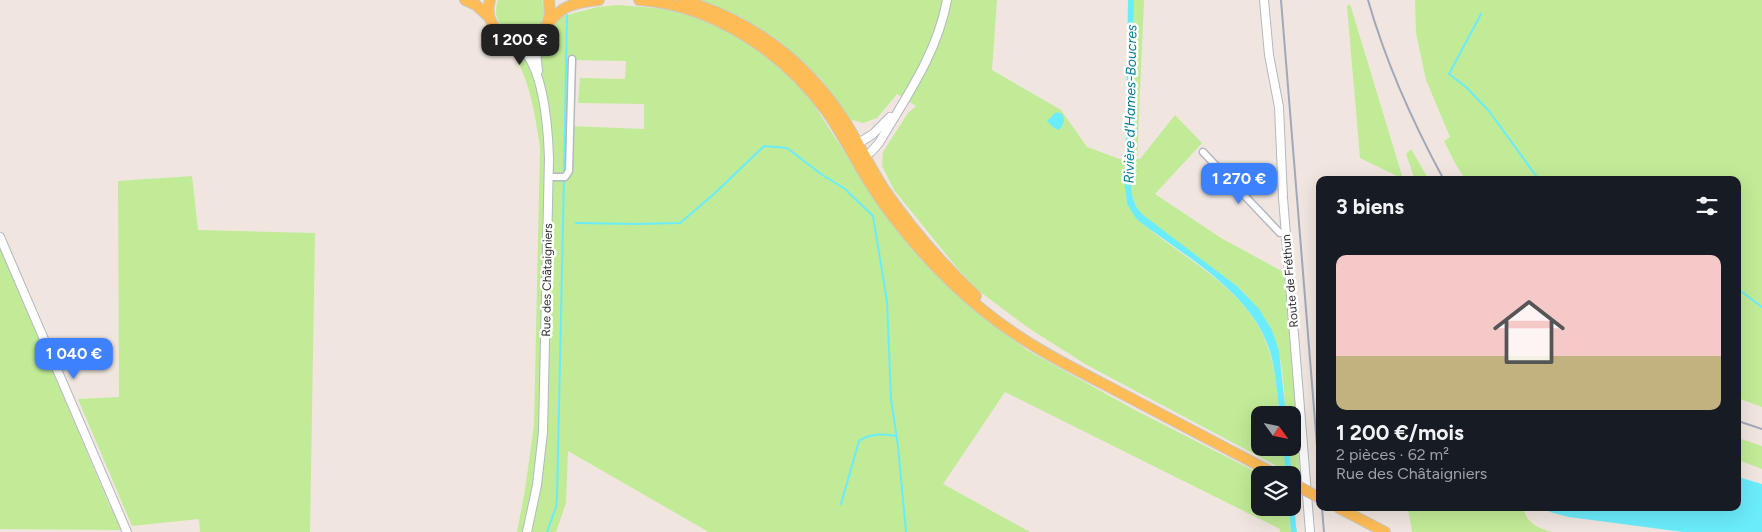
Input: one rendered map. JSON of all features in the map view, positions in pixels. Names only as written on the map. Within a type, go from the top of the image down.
[{"type":"main road","points":[[465,0],[476,5],[490,17],[497,30],[510,39],[528,40],[540,33],[558,13],[568,7],[599,0]]},
{"type":"main road","points":[[490,0],[490,17]]},
{"type":"main road","points":[[547,24],[550,13],[549,0]]},
{"type":"main road","points":[[639,0],[668,4],[700,14],[725,25],[758,44],[781,62],[807,88],[853,146],[861,159],[872,187],[895,220],[922,252],[952,284],[1021,339],[1053,358],[1261,466]]},
{"type":"main road","points":[[682,0],[736,21],[756,32],[792,59],[822,90],[843,118],[853,146]]},
{"type":"main road","points":[[1301,488],[1316,496]]},
{"type":"main road","points":[[1345,511],[1385,532]]},
{"type":"street","points":[[861,159],[879,143],[916,81],[932,50],[947,0]]},
{"type":"street","name":"Route de Fréthun","points":[[1264,0],[1269,55],[1279,107],[1286,233],[1310,532]]},
{"type":"street","points":[[540,33],[536,50],[540,85]]},
{"type":"street","name":"Rue des Châtaigniers","points":[[510,39],[526,53],[540,85],[548,128],[549,177],[543,432],[537,485],[527,532]]},
{"type":"street","points":[[549,177],[562,177],[570,168],[572,59]]},
{"type":"street","points":[[853,146],[873,134],[906,96]]},
{"type":"street","points":[[1203,152],[1280,233],[1286,233]]},
{"type":"street","points":[[0,237],[127,532]]},
{"type":"green space","points":[[498,0],[542,0],[544,14],[539,25],[531,31],[520,33],[509,31],[501,25],[496,15]]},
{"type":"green space","points":[[692,0],[997,0],[992,70],[1061,110],[1087,147],[1125,161],[1127,204],[1135,217],[1232,293],[1248,311],[1261,331],[1272,362],[1279,406],[1251,406],[1251,452],[1085,364],[1027,327],[979,291],[957,268],[894,190],[882,166],[883,152],[908,113],[916,106],[897,94],[877,118],[863,123],[849,119],[821,79],[778,40],[739,16]]},
{"type":"green space","points":[[1134,0],[1144,0],[1137,159],[1140,159],[1175,115],[1202,143],[1155,194],[1221,238],[1287,274],[1295,406],[1285,406],[1283,377],[1277,345],[1264,317],[1253,302],[1238,287],[1139,212],[1134,203],[1131,178]]},
{"type":"green space","points":[[1415,0],[1762,0],[1762,407],[1741,399],[1741,176],[1463,176],[1444,141],[1450,137],[1426,80],[1416,33]]},
{"type":"green space","points":[[1350,4],[1402,176],[1397,176],[1360,158],[1347,6]]},
{"type":"green space","points":[[618,5],[667,9],[703,19],[732,33],[754,48],[788,75],[809,97],[882,211],[930,268],[961,299],[1027,350],[1133,409],[1251,469],[1251,515],[1005,392],[943,484],[1030,532],[707,532],[568,451],[566,503],[556,532],[517,532],[534,425],[540,147],[529,89],[515,56],[545,40],[555,24],[563,16],[598,7]],"holes":[[[570,60],[626,61],[625,79],[580,78],[578,103],[644,104],[644,129],[569,126]]]},
{"type":"green space","points":[[1411,149],[1427,176],[1414,176],[1406,154]]},
{"type":"green space","points":[[192,176],[198,230],[315,233],[310,532],[200,532],[199,519],[132,526],[78,399],[119,397],[118,181]]},
{"type":"green space","points":[[0,248],[109,504],[123,530],[0,529]]},
{"type":"green space","points":[[1741,439],[1762,446],[1762,469],[1741,461]]},
{"type":"green space","points":[[1258,456],[1284,456],[1285,466],[1277,466]]},
{"type":"green space","points":[[1290,456],[1299,456],[1299,466],[1291,466]]},
{"type":"green space","points":[[1408,511],[1524,511],[1527,518],[1533,524],[1552,532],[1412,532]]},
{"type":"green space","points":[[1254,516],[1290,516],[1291,532],[1280,532],[1280,529]]},
{"type":"water","name":"Rivière d'Hames-Boucres","points":[[1128,0],[1134,0],[1131,178],[1134,203],[1143,215],[1238,287],[1259,309],[1272,330],[1279,351],[1285,406],[1279,406],[1271,355],[1263,333],[1250,313],[1235,295],[1217,279],[1135,217],[1127,204],[1125,187]]},
{"type":"water","points":[[1056,112],[1062,114],[1064,118],[1059,130],[1047,121]]},
{"type":"water","points":[[1284,456],[1290,456],[1291,466],[1285,466]]},
{"type":"water","points":[[1741,478],[1762,484],[1762,532],[1683,532],[1569,517],[1549,511],[1741,511]]},
{"type":"water","points":[[1290,516],[1295,516],[1297,532],[1291,532]]},
{"type":"waterway","points":[[1481,14],[1449,74],[1466,87],[1489,111],[1536,176]]},
{"type":"waterway","points":[[564,173],[567,15]]},
{"type":"waterway","points":[[576,223],[680,223],[714,194],[764,146],[787,148],[821,174],[845,189],[873,216],[887,301],[891,399],[898,446],[906,532]]},
{"type":"waterway","points":[[547,532],[556,507],[557,498],[564,178]]},
{"type":"waterway","points":[[1741,291],[1762,307]]},
{"type":"waterway","points":[[841,504],[859,441],[872,435],[896,436]]},
{"type":"railway","points":[[1281,0],[1316,433]]},
{"type":"railway","points":[[1368,0],[1383,47],[1401,92],[1442,176]]},
{"type":"railway","points":[[1741,422],[1762,429]]},
{"type":"railway","points":[[1322,511],[1324,532]]}]
